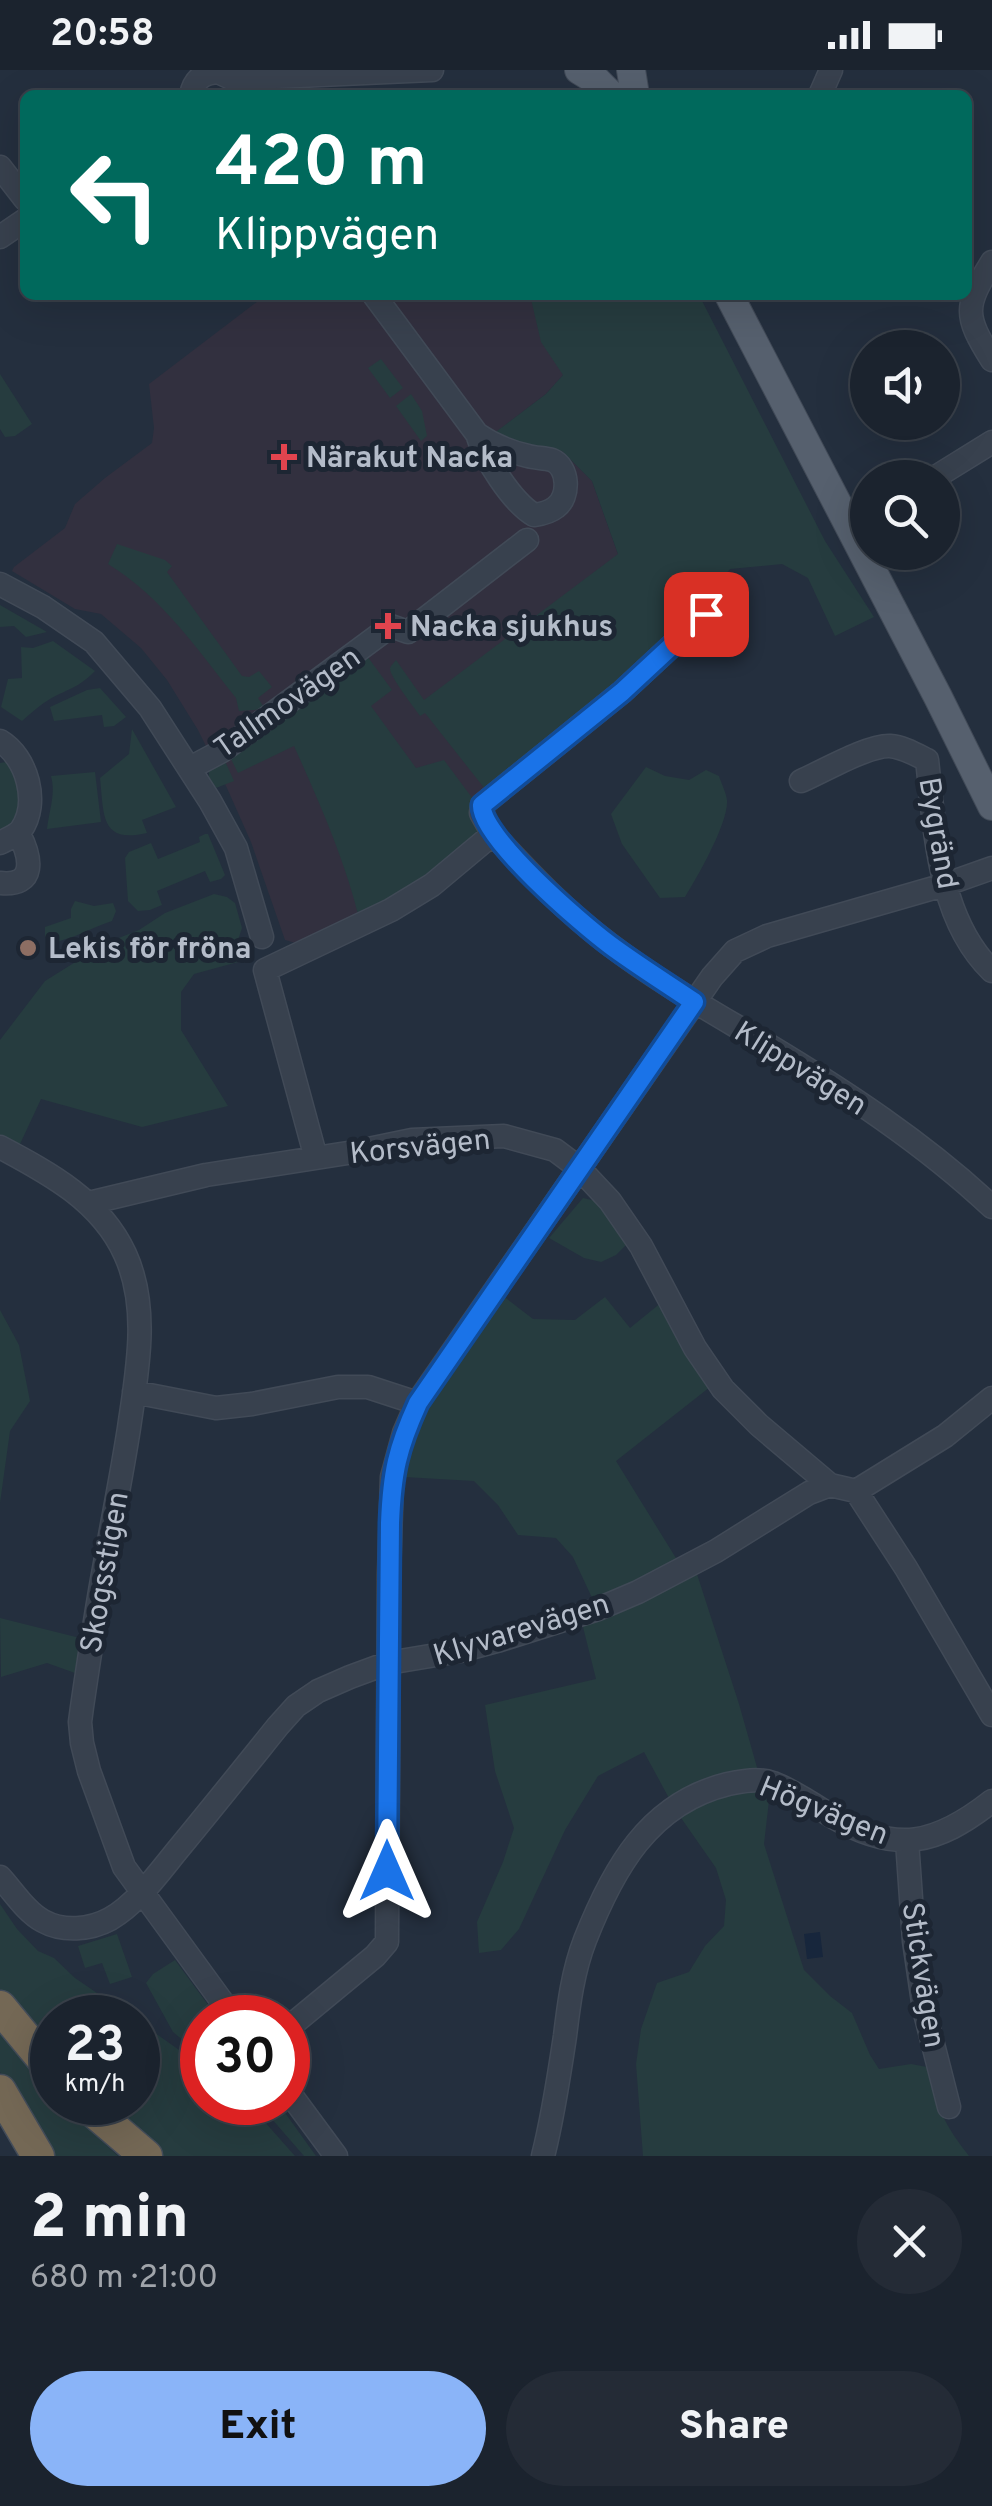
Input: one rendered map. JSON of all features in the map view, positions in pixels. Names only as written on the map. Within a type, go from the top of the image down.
[{"type":"highway","points":[[0,2007],[30,2043]]},
{"type":"highway","points":[[0,2091],[38,2156]]},
{"type":"highway","points":[[110,2125],[146,2156]]},
{"type":"main road","points":[[578,70],[606,70]]},
{"type":"main road","points":[[578,70],[605,90]]},
{"type":"main road","points":[[733,300],[850,507]]},
{"type":"main road","points":[[883,570],[985,771],[992,806]]},
{"type":"street","points":[[192,90],[200,76],[209,71],[218,72],[236,87],[298,76],[432,70]]},
{"type":"street","points":[[263,90],[298,76]]},
{"type":"street","points":[[0,167],[20,193]]},
{"type":"street","points":[[992,262],[972,294],[972,328],[992,360]]},
{"type":"street","points":[[378,300],[477,434]]},
{"type":"street","points":[[960,462],[992,442]]},
{"type":"street","name":"Tallmovägen","points":[[190,768],[222,751],[391,626],[408,632],[528,540]]},
{"type":"street","name":"Tallmovägen","points":[[0,584],[43,606],[94,642],[150,708],[236,848],[262,937]]},
{"type":"street","points":[[316,1158],[265,970],[391,910],[432,885],[493,834],[481,814],[482,805],[622,692],[706,614],[731,604]]},
{"type":"street","points":[[0,741],[18,757],[30,800],[28,814],[10,838],[29,856],[26,874],[21,881],[0,883]]},
{"type":"street","name":"Bygränd","points":[[801,782],[885,746],[927,760],[944,885],[963,930],[992,971]]},
{"type":"street","name":"Klippvägen","points":[[493,834],[560,902],[609,944],[694,1002],[869,1110],[964,1181],[992,1207]]},
{"type":"street","points":[[310,2010],[388,1942],[392,1477],[404,1433],[418,1403],[712,976],[734,951],[766,936],[992,868]]},
{"type":"street","name":"Korsvägen","points":[[90,1203],[206,1175],[412,1140],[504,1136],[555,1150],[579,1168],[610,1202],[641,1246],[695,1348],[722,1389],[830,1485]]},
{"type":"street","name":"Skogsstigen","points":[[0,1147],[90,1203],[126,1255],[136,1285],[139,1355],[91,1642],[80,1722],[82,1742],[124,1868],[217,1995]]},
{"type":"street","points":[[134,1392],[216,1408],[338,1387],[368,1387],[418,1403]]},
{"type":"street","points":[[856,1491],[945,1436],[991,1402]]},
{"type":"street","points":[[830,1485],[856,1491],[992,1716]]},
{"type":"street","name":"Klyvarevägen","points":[[0,1876],[44,1922],[72,1929],[90,1927],[114,1917],[142,1892],[296,1706],[318,1691],[388,1663],[460,1651],[598,1609],[716,1552],[809,1493],[830,1485]]},
{"type":"street","name":"Högvägen","points":[[544,2156],[571,1990],[584,1941],[634,1844],[673,1808],[705,1792],[747,1780],[772,1783],[860,1831],[907,1841],[947,1830],[992,1801]]},
{"type":"street","name":"Stickvägen","points":[[907,1841],[914,1942],[924,2010],[950,2107]]},
{"type":"street","points":[[310,2121],[336,2156]]},
{"type":"shaded area","name":"Nacka sjukhus","points":[[259,300],[556,300],[563,375],[546,394],[495,433],[562,451],[592,481],[618,554],[668,638],[399,900],[299,944],[285,940],[251,842],[227,788],[167,680],[141,648],[101,614],[75,609],[12,571],[65,528],[75,504],[152,443],[149,384]]},
{"type":"green space","points":[[531,300],[702,300],[825,541],[874,617],[835,636],[808,578],[782,564],[730,569],[668,638],[485,789],[425,713],[420,716],[393,678],[390,667],[396,660],[424,700],[618,554],[592,481],[562,451],[493,434],[546,394],[563,375],[541,342]]},
{"type":"green space","points":[[381,359],[403,388],[390,398],[368,368]]},
{"type":"green space","points":[[0,374],[32,424],[15,436],[5,437],[0,429]]},
{"type":"green space","points":[[411,394],[422,411],[427,436],[421,441],[396,406]]},
{"type":"green space","points":[[117,544],[172,566],[167,572],[242,676],[259,671],[272,687],[258,698],[265,709],[239,711],[236,698],[178,625],[145,592],[108,564]]},
{"type":"green space","points":[[0,605],[47,632],[26,637],[14,626],[0,627]]},
{"type":"green space","points":[[53,641],[95,671],[22,721],[1,707],[8,679],[22,678],[21,647],[33,648]]},
{"type":"green space","points":[[367,656],[392,690],[371,706],[416,768],[444,760],[473,799],[480,835],[462,855],[360,922],[339,854],[294,746],[238,773],[229,755]]},
{"type":"green space","points":[[100,688],[126,717],[114,726],[104,727],[102,715],[54,721],[50,707]]},
{"type":"green space","points":[[132,729],[176,807],[142,820],[147,833],[132,835],[120,834],[107,824],[100,778],[129,754]]},
{"type":"green space","points":[[225,761],[234,781],[216,788],[209,771]]},
{"type":"green space","points":[[6,762],[17,780],[20,799],[14,818],[0,833],[0,763]]},
{"type":"green space","points":[[646,767],[665,776],[689,780],[706,770],[719,776],[726,794],[726,810],[718,835],[685,897],[660,898],[622,844],[611,814]]},
{"type":"green space","points":[[95,772],[101,822],[47,829],[51,776]]},
{"type":"green space","points":[[205,834],[225,875],[221,879],[210,882],[205,871],[157,891],[162,905],[150,910],[138,911],[128,901],[125,858],[129,852],[151,843],[158,859],[200,842],[199,837]]},
{"type":"green space","points":[[214,894],[235,903],[242,928],[241,949],[249,959],[194,974],[181,992],[181,1030],[228,1106],[142,1127],[41,1099],[20,1144],[0,1135],[0,1040],[45,981],[106,943]]},
{"type":"green space","points":[[75,901],[94,906],[113,903],[116,911],[112,921],[51,943],[45,936],[45,927],[71,918]]},
{"type":"green space","points":[[583,1198],[596,1201],[628,1243],[601,1262],[584,1258],[549,1238]]},
{"type":"green space","points":[[502,1295],[533,1319],[575,1320],[605,1297],[630,1328],[662,1302],[710,1387],[616,1461],[679,1563],[594,1602],[573,1557],[556,1538],[518,1535],[498,1505],[474,1481],[404,1477],[412,1430]]},
{"type":"green space","points":[[0,1310],[19,1345],[30,1401],[10,1431],[0,1503]]},
{"type":"green space","points":[[696,1571],[758,1771],[670,1800],[644,1752],[598,1776],[565,1830],[519,1929],[501,1950],[479,1953],[477,1922],[514,1828],[495,1771],[485,1705],[596,1679],[582,1623]]},
{"type":"green space","points":[[0,1618],[80,1638],[75,1673],[47,1663],[1,1677]]},
{"type":"green space","points":[[751,1787],[770,1792],[764,1844],[804,1970],[852,2013],[879,2069],[911,2064],[927,2067],[942,2114],[969,2156],[643,2156],[636,2064],[641,2029],[657,1983],[689,1972],[705,1946],[724,1926],[726,1900],[716,1868],[679,1815],[719,1795]]},
{"type":"green space","points":[[0,1904],[38,1951],[54,1958],[100,1995],[30,1995],[30,2026],[0,1989]]},
{"type":"green space","points":[[117,1934],[132,1977],[110,1984],[102,1963],[85,1968],[78,1946]]},
{"type":"green space","points":[[175,1960],[201,1995],[180,1995],[180,2038],[160,2008],[160,1995],[153,1995],[146,1983]]},
{"type":"green space","points":[[0,2029],[30,2066],[30,2121],[0,2072]]},
{"type":"green space","points":[[160,2036],[180,2051],[180,2125],[268,2125],[295,2156],[163,2156],[126,2125],[160,2125]]},
{"type":"green space","points":[[32,2125],[85,2125],[118,2156],[51,2156]]},
{"type":"green space","points":[[277,2125],[294,2125],[316,2156],[304,2156]]},
{"type":"water","points":[[820,1932],[823,1957],[807,1959],[804,1934]]},
{"type":"place","name":"Närakut Nacka","points":[[284,457]]},
{"type":"place","name":"Nacka sjukhus","points":[[388,626]]},
{"type":"place","name":"Lekis för fröna","points":[[28,948]]},
{"type":"route","points":[[387,1871],[390,1523],[392,1477],[404,1433],[418,1403],[694,1002],[609,944],[560,902],[493,834],[481,814],[482,805],[622,692],[706,614]]}]
